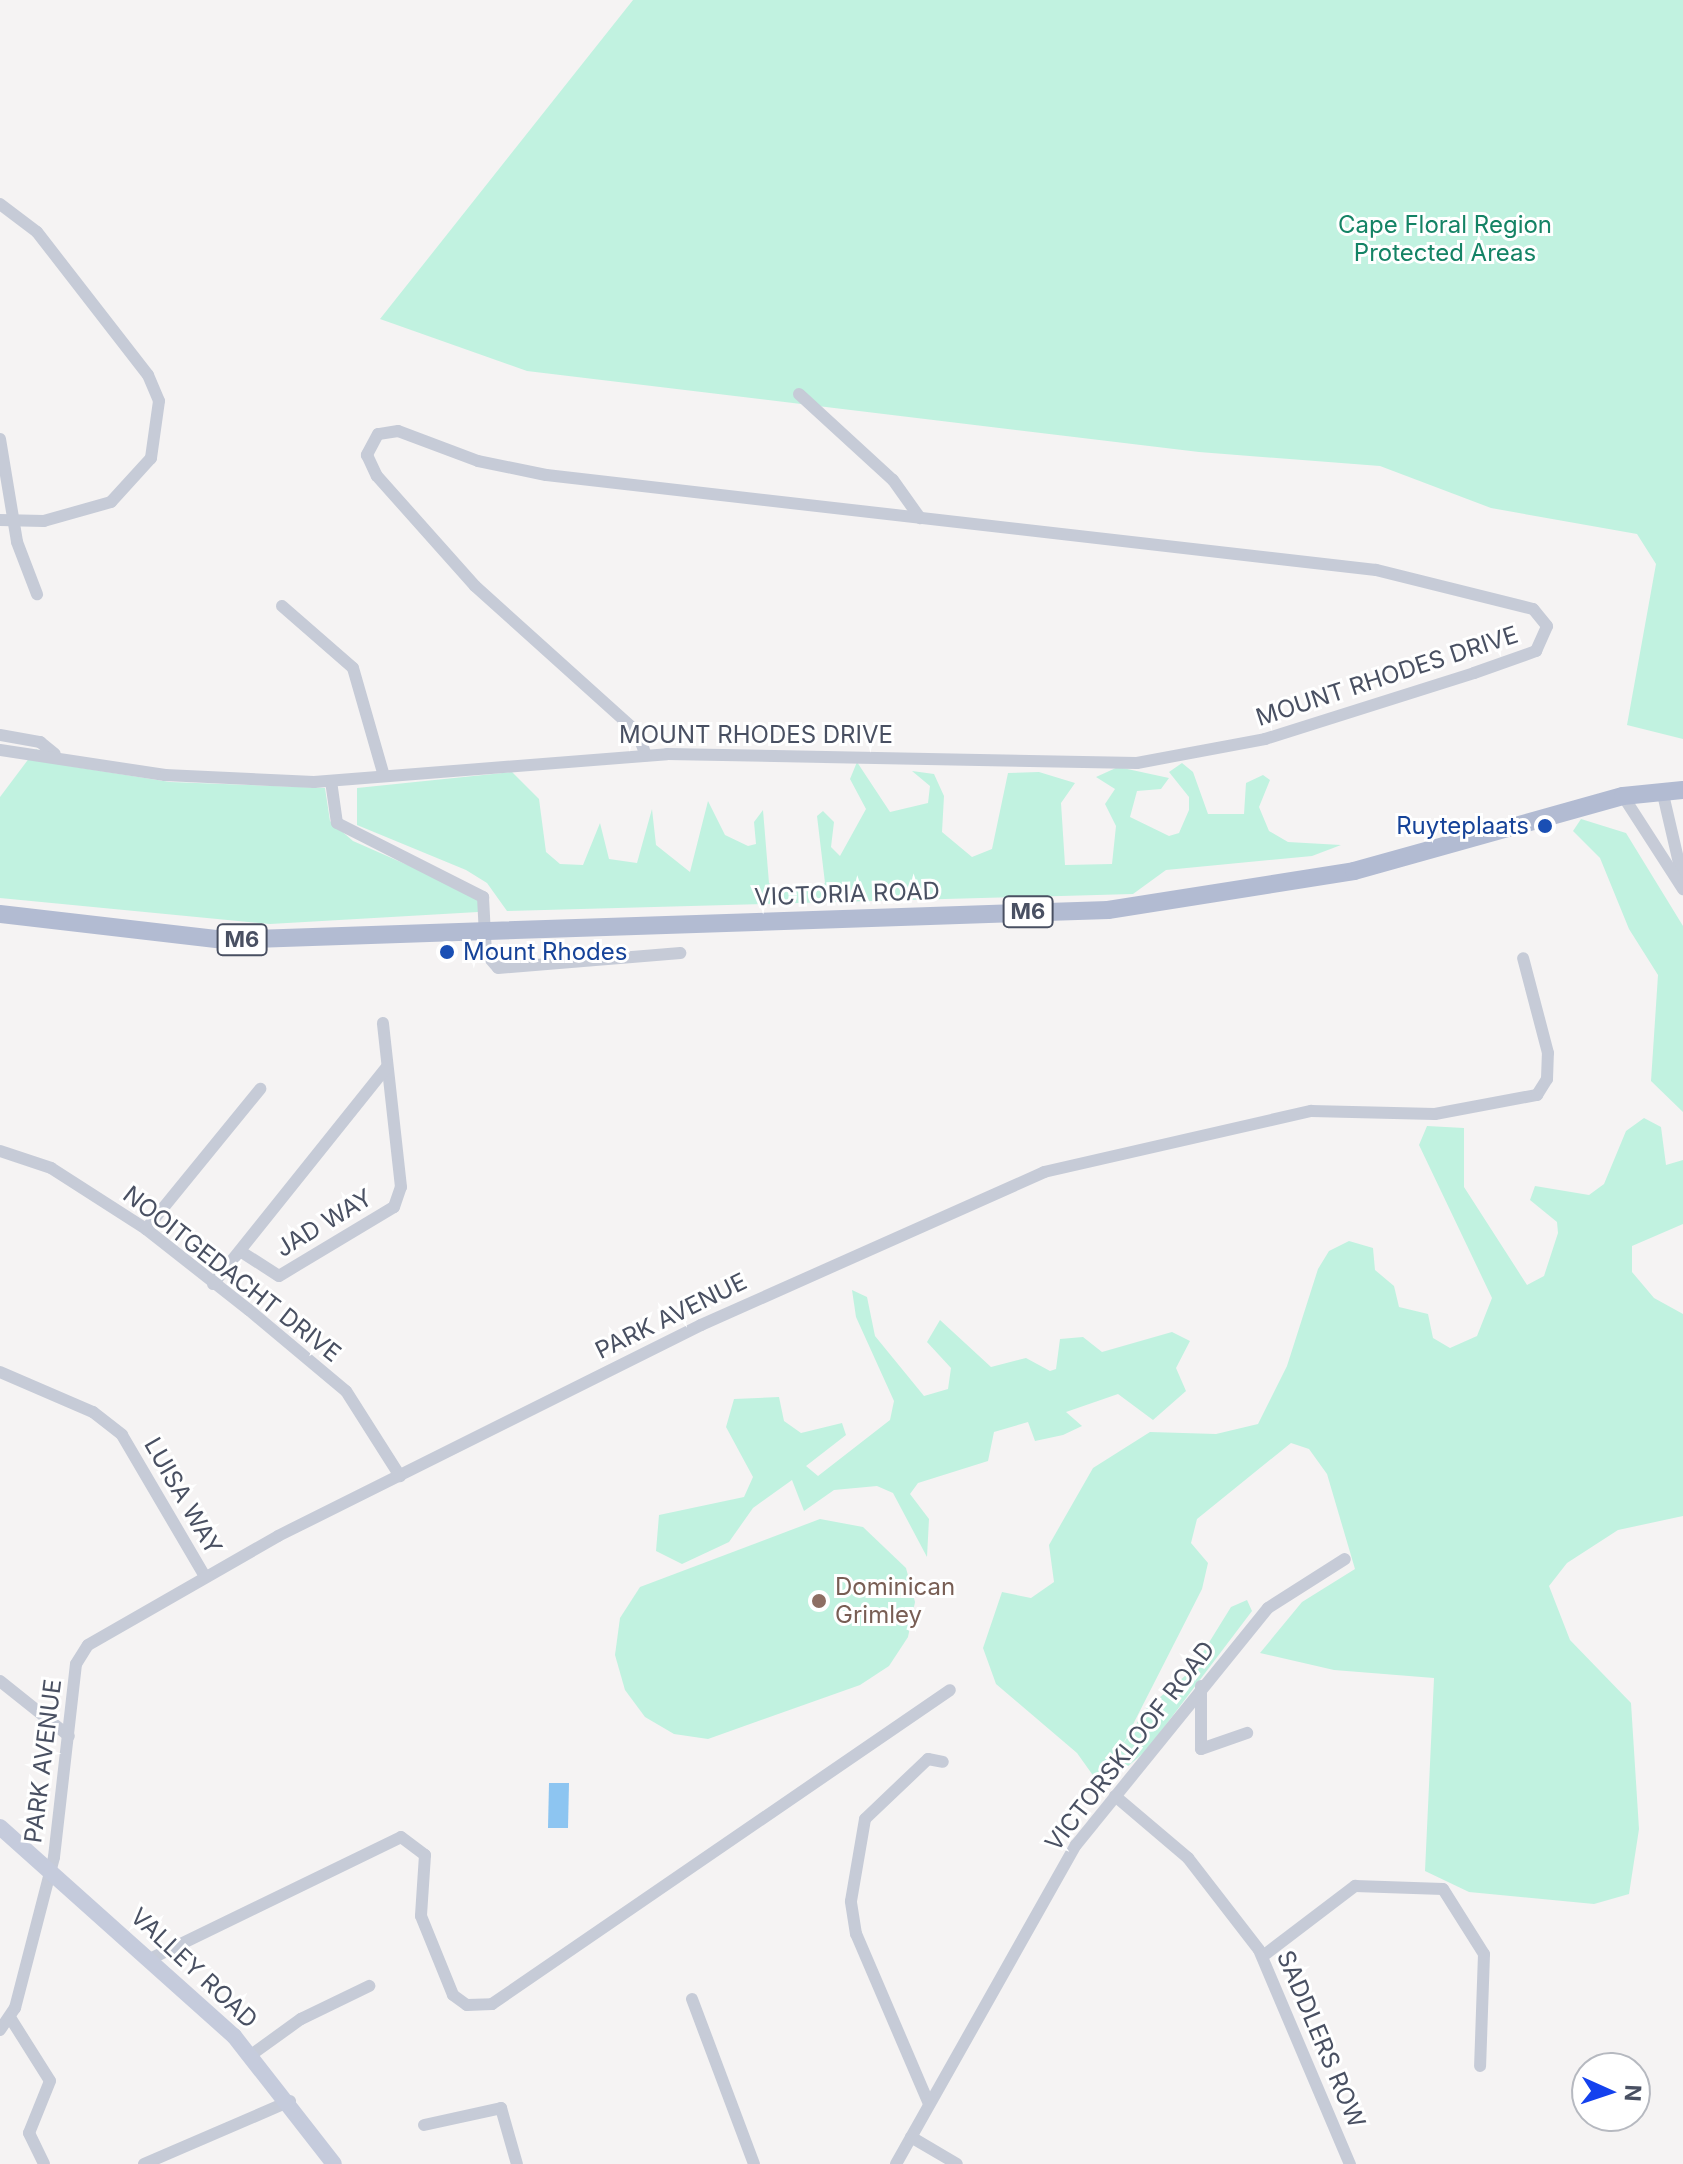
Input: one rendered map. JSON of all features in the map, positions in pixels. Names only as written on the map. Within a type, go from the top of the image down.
[{"type":"main road","name":"VICTORIA ROAD","points":[[0,914],[225,940],[1193,901],[1354,871],[1623,796],[1683,790]]},
{"type":"street","points":[[0,204],[37,232],[148,375],[159,401],[151,458],[92,513],[7,520]]},
{"type":"street","points":[[799,394],[893,480],[920,518]]},
{"type":"street","name":"MOUNT RHODES DRIVE","points":[[55,754],[165,775],[331,781],[646,755],[1137,763],[1293,731],[1536,651],[1547,635],[1545,619],[1533,609],[1376,570],[546,475],[390,430],[370,445],[377,476],[475,586],[637,732],[646,755]]},
{"type":"street","points":[[0,439],[7,520],[37,594]]},
{"type":"street","points":[[282,606],[353,668],[384,776]]},
{"type":"street","points":[[0,735],[40,742],[55,754]]},
{"type":"street","points":[[0,750],[55,754]]},
{"type":"street","points":[[331,781],[337,823],[476,889],[485,902],[484,931],[488,961]]},
{"type":"street","points":[[1662,790],[1683,880]]},
{"type":"street","points":[[1623,796],[1683,889]]},
{"type":"street","points":[[474,967],[488,961],[513,969],[554,959],[680,953]]},
{"type":"street","name":"PARK AVENUE","points":[[11,2019],[50,1871],[80,1653],[204,1575],[701,1325],[1044,1172],[1311,1111],[1435,1114],[1537,1095],[1547,1079],[1548,1053],[1523,958]]},
{"type":"street","name":"JAD WAY","points":[[240,1251],[279,1276],[394,1207],[401,1187],[383,1023]]},
{"type":"street","name":"JAD WAY","points":[[213,1284],[386,1068]]},
{"type":"street","points":[[146,1229],[260,1089]]},
{"type":"street","name":"NOOITGEDACHT DRIVE","points":[[0,1151],[51,1168],[146,1229],[346,1391],[400,1476]]},
{"type":"street","name":"LUISA WAY","points":[[0,1372],[93,1412],[122,1435],[204,1575]]},
{"type":"street","name":"VICTORSKLOOF ROAD","points":[[896,2164],[1070,1855],[1201,1686],[1268,1608],[1345,1559]]},
{"type":"street","points":[[0,1681],[69,1736]]},
{"type":"street","points":[[1201,1686],[1201,1749],[1247,1733]]},
{"type":"street","points":[[150,1959],[401,1837],[425,1855],[421,1916],[447,1985],[467,2005],[492,2004],[950,1690]]},
{"type":"street","points":[[929,2104],[856,1934],[851,1901],[865,1819],[928,1759],[943,1762]]},
{"type":"street","name":"SADDLERS ROW","points":[[1115,1796],[1188,1858],[1263,1956],[1350,2164]]},
{"type":"street","name":"VALLEY ROAD","points":[[0,1827],[150,1959],[251,2055],[290,2101],[334,2164]]},
{"type":"street","points":[[1263,1956],[1355,1886],[1443,1889],[1484,1954],[1480,2066]]},
{"type":"street","points":[[251,2055],[301,2019],[369,1986]]},
{"type":"street","points":[[692,1999],[754,2164]]},
{"type":"street","points":[[0,2030],[11,2019],[50,2081],[29,2133],[44,2164]]},
{"type":"street","points":[[144,2164],[290,2101]]},
{"type":"street","points":[[424,2125],[501,2108],[517,2164]]},
{"type":"street","points":[[911,2137],[957,2164]]},
{"type":"green space","name":"Cape Floral Region Protected Areas","points":[[633,0],[1683,0],[1683,739],[1627,725],[1656,564],[1637,534],[1491,508],[1380,466],[1199,452],[527,371],[380,319]]},
{"type":"green space","points":[[36,749],[69,766],[170,782],[325,788],[330,821],[353,841],[478,896],[478,912],[270,924],[0,898],[0,797]]},
{"type":"green space","points":[[857,762],[890,812],[928,803],[930,786],[912,771],[934,774],[944,796],[942,832],[972,857],[992,849],[1008,773],[1039,772],[1075,783],[1061,803],[1065,865],[1112,864],[1116,826],[1105,804],[1115,789],[1096,777],[1118,767],[1169,778],[1161,789],[1137,791],[1130,817],[1169,836],[1179,833],[1189,810],[1189,797],[1169,772],[1182,763],[1193,772],[1208,814],[1244,814],[1246,783],[1263,775],[1270,780],[1259,807],[1269,831],[1288,842],[1341,845],[1312,856],[1166,870],[1133,894],[507,911],[487,883],[466,870],[357,825],[357,788],[512,772],[539,799],[546,852],[560,864],[583,865],[600,823],[609,859],[637,863],[652,809],[656,845],[690,872],[708,801],[725,835],[748,846],[756,844],[754,822],[763,810],[769,883],[780,891],[817,890],[825,883],[817,816],[823,811],[834,822],[831,847],[840,856],[866,809],[850,779]]},
{"type":"green space","points":[[1581,819],[1626,833],[1683,926],[1683,1112],[1651,1081],[1658,975],[1629,929],[1600,858],[1573,831]]},
{"type":"green space","points":[[1644,1118],[1661,1127],[1666,1165],[1683,1160],[1683,1224],[1632,1246],[1632,1272],[1654,1298],[1683,1314],[1683,1516],[1618,1530],[1567,1563],[1549,1586],[1570,1640],[1631,1703],[1639,1829],[1629,1894],[1594,1904],[1469,1892],[1425,1871],[1434,1678],[1334,1670],[1260,1653],[1302,1602],[1355,1569],[1327,1474],[1309,1449],[1291,1443],[1197,1519],[1191,1543],[1208,1563],[1202,1589],[1123,1744],[1146,1709],[1192,1670],[1231,1607],[1247,1600],[1252,1611],[1146,1751],[1102,1788],[1077,1753],[996,1684],[983,1648],[1002,1592],[1031,1598],[1054,1582],[1049,1545],[1093,1468],[1150,1432],[1216,1434],[1258,1424],[1287,1366],[1318,1269],[1329,1251],[1349,1241],[1373,1248],[1375,1270],[1394,1286],[1399,1307],[1428,1314],[1433,1338],[1450,1348],[1477,1336],[1492,1298],[1419,1145],[1427,1126],[1464,1128],[1464,1187],[1527,1285],[1544,1276],[1558,1233],[1557,1222],[1530,1200],[1535,1186],[1589,1195],[1604,1184],[1626,1131]]},
{"type":"green space","points":[[852,1290],[867,1297],[875,1336],[924,1396],[948,1389],[951,1368],[927,1342],[940,1320],[991,1367],[1026,1358],[1050,1371],[1056,1369],[1060,1339],[1083,1337],[1102,1352],[1172,1332],[1190,1341],[1176,1368],[1186,1391],[1153,1420],[1118,1394],[1066,1412],[1082,1426],[1063,1435],[1035,1441],[1028,1422],[994,1432],[988,1461],[918,1483],[910,1494],[929,1519],[927,1557],[893,1493],[877,1486],[834,1490],[804,1511],[792,1480],[753,1508],[729,1542],[682,1564],[656,1551],[659,1515],[744,1497],[753,1477],[726,1427],[734,1399],[779,1397],[784,1421],[801,1433],[842,1423],[846,1435],[806,1466],[818,1476],[890,1420],[894,1401],[856,1317]]},
{"type":"green space","points":[[820,1519],[863,1527],[906,1568],[915,1602],[908,1637],[889,1666],[860,1685],[708,1739],[674,1734],[645,1717],[625,1690],[615,1655],[620,1618],[640,1587]]},
{"type":"water","points":[[549,1783],[569,1783],[568,1828],[548,1828]]},
{"type":"place","name":"Ruyteplaats","points":[[1545,826]]},
{"type":"place","name":"Mount Rhodes","points":[[447,952]]},
{"type":"place","name":"Dominican Grimley","points":[[819,1601]]}]
